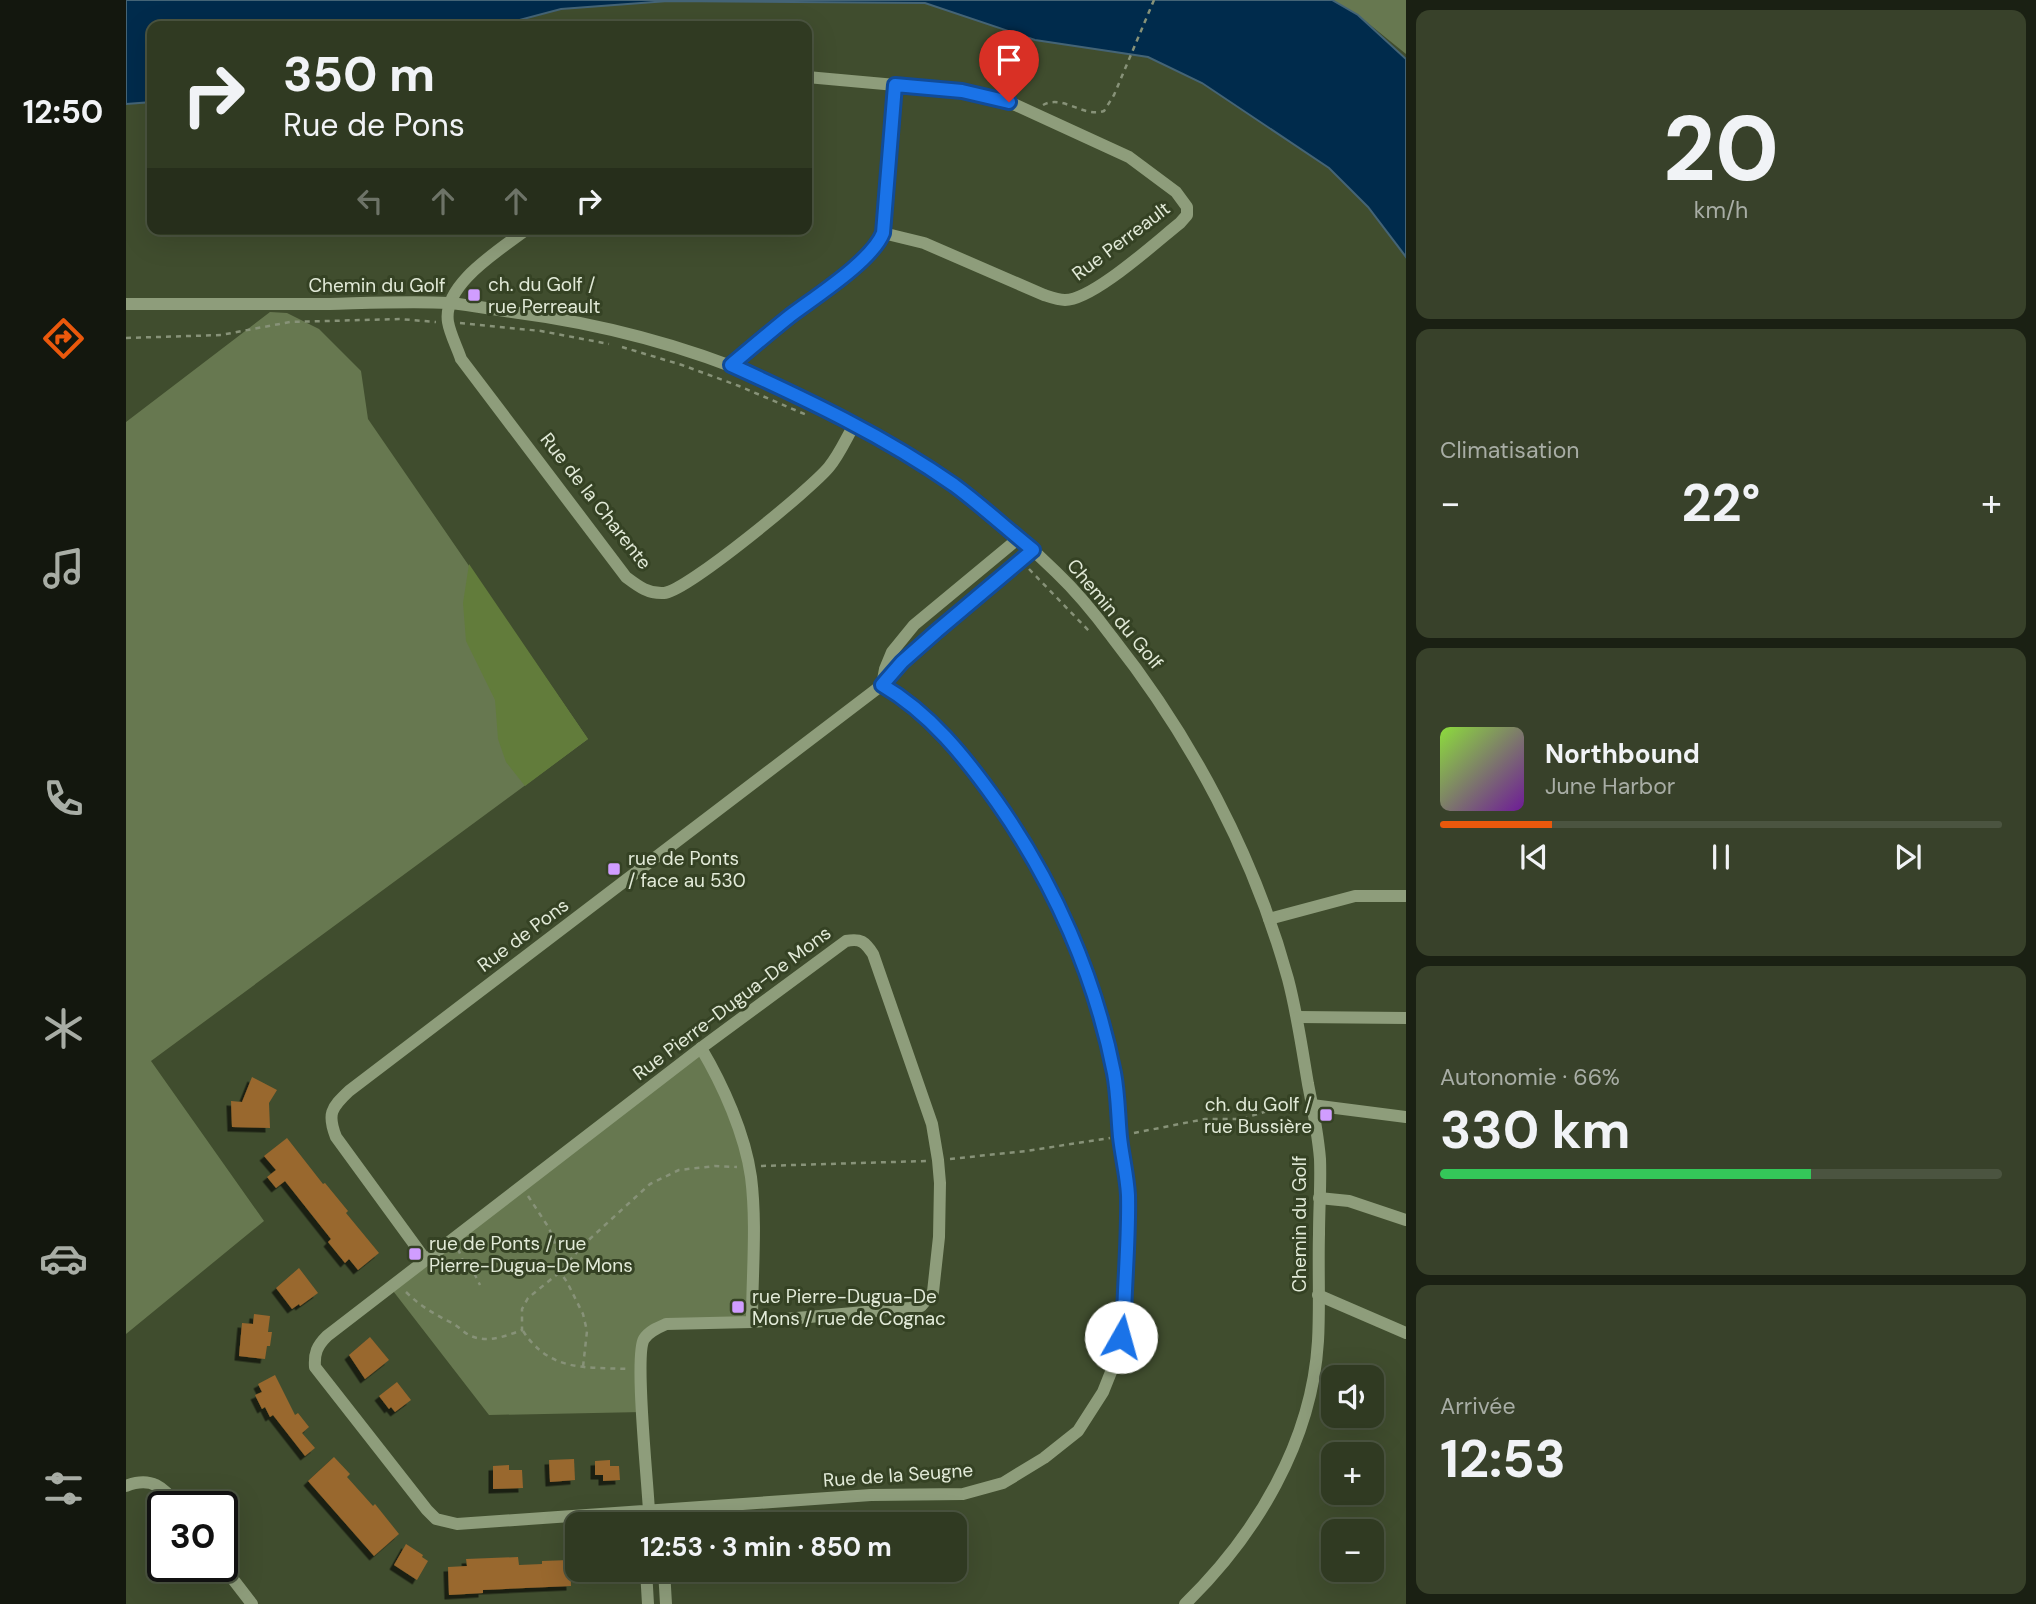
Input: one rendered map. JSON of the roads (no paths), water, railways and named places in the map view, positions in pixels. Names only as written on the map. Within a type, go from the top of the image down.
[{"type":"street","name":"Rue Perreault","points":[[812,77],[962,91],[1009,102],[1129,157],[1176,192],[1187,207],[1187,215],[1180,223],[1101,286],[1081,297],[1064,300],[1044,295],[924,243],[883,233]]},
{"type":"street","points":[[731,365],[863,260],[880,241],[883,233],[895,85]]},
{"type":"street","points":[[449,303],[465,277],[519,235]]},
{"type":"street","name":"Chemin du Golf","points":[[126,304],[449,303],[558,318],[645,337],[731,365],[821,406],[920,463],[955,486],[1033,550],[1094,613],[1137,666],[1183,735],[1241,849],[1269,919],[1298,1017],[1320,1160],[1318,1344],[1310,1393],[1298,1433],[1271,1495],[1244,1536],[1208,1582],[1185,1604]]},
{"type":"street","name":"Rue de la Charente","points":[[449,303],[448,322],[461,359],[626,577],[645,591],[666,594],[690,582],[808,489],[831,465],[854,425]]},
{"type":"street","points":[[882,685],[892,652],[914,625],[1019,538]]},
{"type":"street","name":"Rue de Pons","points":[[425,1259],[336,1138],[331,1112],[336,1104],[349,1091],[882,685],[902,662],[1033,550]]},
{"type":"street","name":"Rue de la Seugne","points":[[705,1512],[871,1495],[963,1494],[1003,1483],[1044,1458],[1078,1431],[1103,1392],[1117,1357],[1124,1317],[1128,1194],[1115,1076],[1104,1031],[1077,948],[1058,904],[1013,824],[979,776],[948,739],[903,697],[882,685]]},
{"type":"street","points":[[1269,919],[1355,896],[1406,896]]},
{"type":"street","name":"Rue Pierre-Dugua-De Mons","points":[[425,1259],[846,941],[857,939],[864,942],[873,954],[932,1124],[940,1183],[940,1224],[933,1292],[920,1306],[910,1308],[752,1322],[666,1324],[654,1330],[644,1339],[639,1369],[647,1512]]},
{"type":"street","points":[[1298,1017],[1406,1018]]},
{"type":"street","points":[[701,1048],[716,1073],[741,1136],[749,1167],[753,1222],[752,1322]]},
{"type":"street","points":[[1312,1105],[1406,1117]]},
{"type":"street","points":[[1319,1198],[1349,1201],[1406,1220]]},
{"type":"street","name":"Rue de la Seugne","points":[[425,1259],[327,1336],[318,1345],[314,1356],[315,1367],[436,1519],[457,1524],[565,1521]]},
{"type":"street","points":[[1318,1295],[1406,1333]]},
{"type":"street","points":[[126,1486],[142,1482],[155,1484],[166,1491]]},
{"type":"street","points":[[235,1582],[252,1604]]},
{"type":"street","points":[[647,1582],[648,1604]]},
{"type":"street","points":[[665,1582],[666,1604]]},
{"type":"water","points":[[126,0],[1332,0],[1358,15],[1406,59],[1406,257],[1368,207],[1329,168],[1202,83],[1148,57],[1035,40],[925,3],[668,1],[561,9],[516,21],[147,21],[147,102],[126,104]]},
{"type":"place","name":"ch. du Golf / rue Perreault","points":[[474,295]]},
{"type":"place","name":"rue de Ponts / face au 530","points":[[614,869]]},
{"type":"place","name":"ch. du Golf / rue Bussière","points":[[1326,1115]]},
{"type":"place","name":"rue de Ponts / rue Pierre-Dugua-De Mons","points":[[415,1254]]},
{"type":"place","name":"rue Pierre-Dugua-De Mons / rue de Cognac","points":[[738,1307]]}]
